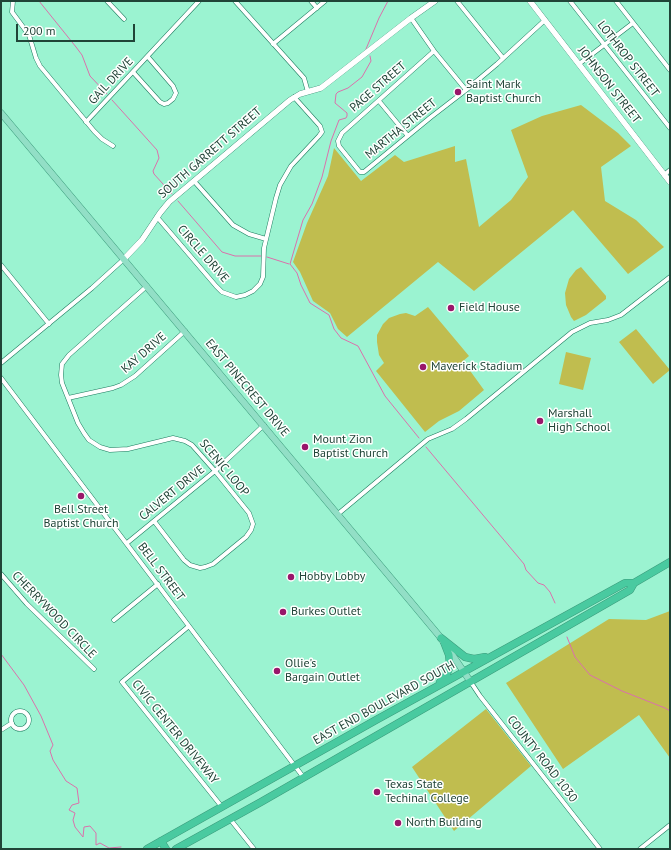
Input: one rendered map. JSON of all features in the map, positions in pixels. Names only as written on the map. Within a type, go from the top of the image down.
[{"type":"highway","name":"EAST END BOULEVARD SOUTH","points":[[176,849],[304,778],[630,590],[634,583],[670,562]]},
{"type":"highway","name":"EAST END BOULEVARD SOUTH","points":[[147,849],[625,582],[634,583]]},
{"type":"highway","points":[[443,640],[460,654],[468,658],[480,659],[497,653]]},
{"type":"highway","points":[[431,689],[444,678],[449,669],[449,659],[443,640]]},
{"type":"highway","points":[[162,841],[166,849]]},
{"type":"main road","name":"EAST PINECREST DRIVE","points":[[1,113],[443,640],[470,681]]},
{"type":"street","points":[[13,1],[12,12],[29,35],[37,62],[86,122],[102,139],[112,146]]},
{"type":"street","points":[[107,1],[124,19]]},
{"type":"street","name":"GAIL DRIVE","points":[[86,122],[199,1]]},
{"type":"street","points":[[235,1],[304,78],[307,84],[308,92]]},
{"type":"street","points":[[311,1],[317,8]]},
{"type":"street","points":[[273,44],[325,1]]},
{"type":"street","name":"SOUTH GARRETT STREET","points":[[1,363],[49,324],[124,259],[142,240],[168,202],[294,97],[318,90],[324,86],[435,1]]},
{"type":"street","points":[[457,1],[503,58]]},
{"type":"street","name":"JOHNSON STREET","points":[[530,1],[670,182]]},
{"type":"street","name":"LOTHROP STREET","points":[[570,1],[670,128]]},
{"type":"street","points":[[616,1],[670,70]]},
{"type":"street","points":[[411,18],[434,51],[466,90]]},
{"type":"street","name":"MARTHA STREET","points":[[338,141],[340,148],[359,172],[362,172],[466,90],[545,20]]},
{"type":"street","points":[[580,64],[633,23]]},
{"type":"street","name":"PAGE STREET","points":[[338,141],[344,130],[379,101],[434,51]]},
{"type":"street","points":[[133,72],[160,102],[168,103],[173,99],[176,93],[173,86],[148,57]]},
{"type":"street","name":"CIRCLE DRIVE","points":[[157,217],[222,292],[240,297],[249,294],[260,284],[264,273],[266,238],[276,198],[284,178],[291,166],[322,132],[320,126],[294,97]]},
{"type":"street","points":[[379,101],[408,136]]},
{"type":"street","points":[[664,175],[670,170]]},
{"type":"street","points":[[194,181],[236,227],[249,234],[266,238]]},
{"type":"street","points":[[1,265],[49,324]]},
{"type":"street","points":[[338,514],[428,439],[452,429],[467,418],[572,332],[590,323],[608,320],[621,315],[670,277]]},
{"type":"street","name":"SCENIC LOOP","points":[[147,286],[63,361],[61,367],[61,378],[82,430],[89,440],[110,450],[118,450],[173,438],[185,440],[192,445],[215,471],[249,513],[253,524],[248,535],[215,562],[208,567],[202,568],[187,563],[154,520]]},
{"type":"street","name":"KAY DRIVE","points":[[68,398],[121,385],[135,376],[185,331]]},
{"type":"street","name":"BELL STREET","points":[[1,378],[304,778]]},
{"type":"street","name":"CALVERT DRIVE","points":[[127,543],[215,471],[264,425]]},
{"type":"street","name":"CHERRYWOOD CIRCLE","points":[[1,574],[27,604],[94,669]]},
{"type":"street","points":[[114,620],[158,584]]},
{"type":"street","name":"CIVIC CENTER DRIVEWAY","points":[[189,626],[122,682],[222,807]]},
{"type":"street","name":"COUNTY ROAD 1030","points":[[470,681],[482,699],[600,849]]},
{"type":"street","points":[[16,712],[23,712],[27,716],[28,721],[24,727],[18,728],[12,723],[12,716],[16,712]]},
{"type":"street","points":[[1,730],[12,723]]},
{"type":"street","points":[[230,819],[254,849]]},
{"type":"street","points":[[640,849],[670,826]]},
{"type":"shaded area","points":[[581,105],[618,133],[631,146],[601,167],[605,201],[636,220],[664,247],[628,274],[573,210],[474,291],[438,262],[347,337],[338,329],[330,313],[313,301],[300,272],[293,262],[307,223],[328,176],[334,148],[361,181],[395,155],[404,162],[455,146],[455,162],[466,159],[479,227],[511,200],[528,177],[511,130],[542,116]]},
{"type":"shaded area","points":[[581,267],[606,296],[606,299],[586,315],[574,321],[566,305],[565,293],[569,279],[576,270]]},
{"type":"shaded area","name":"Maverick Stadium","points":[[428,307],[469,356],[463,361],[484,390],[459,411],[439,421],[425,432],[376,371],[384,363],[379,355],[377,342],[377,335],[383,324],[389,318],[400,314],[406,313],[415,316]]},
{"type":"shaded area","points":[[636,329],[670,370],[653,384],[619,342]]},
{"type":"shaded area","points":[[566,352],[591,358],[583,390],[559,384]]},
{"type":"shaded area","points":[[670,611],[670,758],[639,715],[563,769],[506,683],[609,619],[646,620]]},
{"type":"shaded area","points":[[486,709],[531,766],[454,831],[412,767]]},
{"type":"waterway","points":[[39,1],[82,55],[90,76],[107,94]]},
{"type":"waterway","points":[[366,49],[388,1]]},
{"type":"waterway","points":[[370,56],[371,61],[362,77],[348,88],[336,94],[335,103],[347,113],[347,116],[346,118],[339,120],[331,141],[322,177],[312,204],[303,220],[290,264],[297,273],[310,303],[329,315],[334,329],[341,338],[358,346],[385,396],[419,438]]},
{"type":"waterway","points":[[112,100],[157,150],[159,158],[153,171],[154,174],[172,194]]},
{"type":"waterway","points":[[178,201],[222,252],[235,256],[261,256]]},
{"type":"waterway","points":[[267,257],[289,264]]},
{"type":"waterway","points":[[426,447],[524,564],[526,570],[538,583],[544,585],[550,592],[555,603]]},
{"type":"waterway","points":[[567,637],[575,657],[590,675],[622,691],[670,711]]},
{"type":"waterway","points":[[1,654],[24,685],[41,716],[53,745],[50,751],[53,760],[66,781],[77,788],[79,803],[72,805],[69,810],[75,813],[73,820],[75,827],[83,837],[84,827],[90,826],[96,833],[96,845],[100,843],[109,848],[121,847]]},
{"type":"place","name":"Saint Mark Baptist Church","points":[[458,92]]},
{"type":"place","name":"Field House","points":[[451,308]]},
{"type":"place","name":"Maverick Stadium","points":[[423,367]]},
{"type":"place","name":"Marshall High School","points":[[540,421]]},
{"type":"place","name":"Mount Zion Baptist Church","points":[[305,447]]},
{"type":"place","name":"Bell Street Baptist Church","points":[[81,496]]},
{"type":"place","name":"Hobby Lobby","points":[[291,577]]},
{"type":"place","name":"Burkes Outlet","points":[[283,612]]},
{"type":"place","name":"Ollie's Bargain Outlet","points":[[277,671]]},
{"type":"place","name":"Texas State Techinal College","points":[[377,792]]},
{"type":"place","name":"North Building","points":[[398,823]]}]
